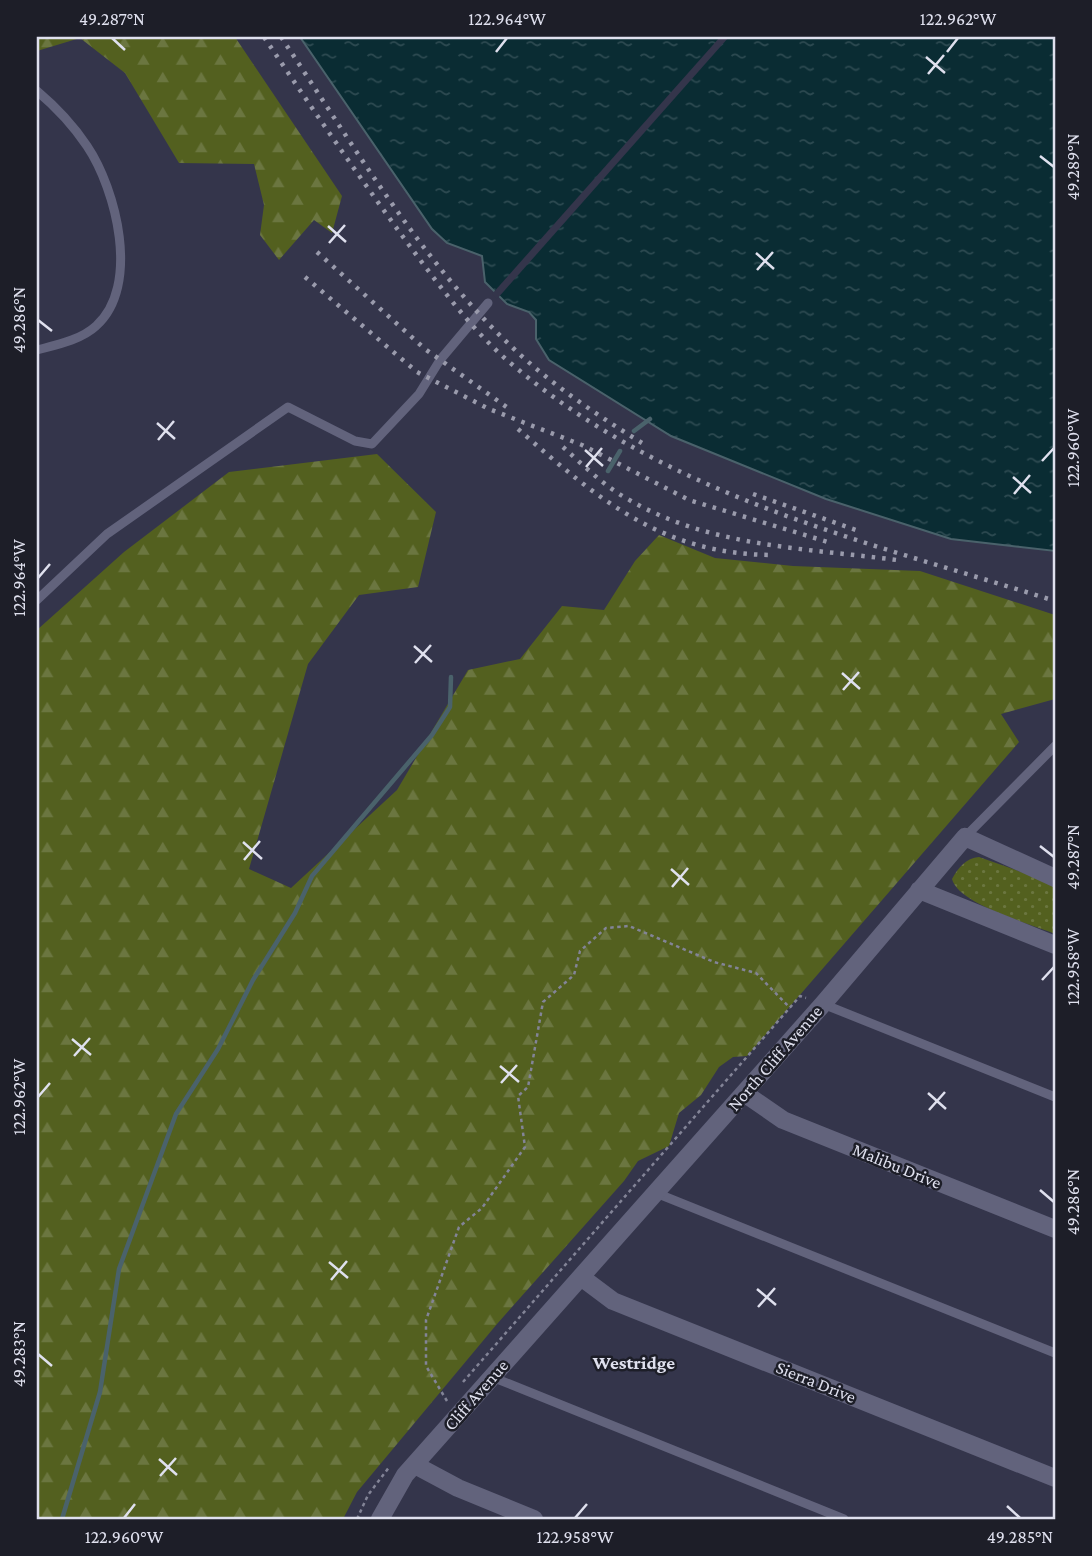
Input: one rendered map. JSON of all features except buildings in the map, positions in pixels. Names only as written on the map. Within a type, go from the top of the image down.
[{"type":"street","points":[[965,837],[1055,878]]},
{"type":"street","name":"North Cliff Avenue","points":[[581,1277],[823,1004],[965,837]]},
{"type":"street","points":[[919,890],[1055,945]]},
{"type":"street","name":"Malibu Drive","points":[[744,1093],[783,1119],[1055,1229]]},
{"type":"street","name":"Cliff Avenue","points":[[380,1519],[396,1488],[415,1465],[581,1277]]},
{"type":"street","name":"Sierra Drive","points":[[581,1277],[613,1300],[1055,1478]]},
{"type":"street","points":[[415,1465],[458,1488],[534,1519]]},
{"type":"lane","points":[[37,91],[70,122],[102,173],[113,203],[121,273],[112,303],[96,326],[69,341],[37,350]]},
{"type":"lane","points":[[37,600],[107,534],[288,407],[355,441],[372,444],[419,394],[440,360],[488,303]]},
{"type":"lane","points":[[965,837],[1055,746]]},
{"type":"lane","points":[[823,1004],[1055,1097]]},
{"type":"lane","points":[[656,1193],[1055,1353]]},
{"type":"lane","points":[[492,1377],[844,1519]]},
{"type":"path","points":[[439,1410],[447,1401],[426,1366],[426,1320],[458,1227],[482,1208],[525,1147],[518,1096],[528,1087],[535,1035],[543,1002],[574,975],[580,951],[606,928],[629,926],[714,962],[756,973],[790,1008]]},
{"type":"path","points":[[456,1391],[800,996],[823,1004]]},
{"type":"path","points":[[357,1519],[368,1495],[390,1465]]},
{"type":"green space","points":[[37,37],[235,37],[342,196],[332,233],[314,220],[279,260],[260,235],[264,205],[254,164],[179,163],[125,73],[80,38],[37,51]]},
{"type":"green space","points":[[377,454],[436,512],[418,587],[359,595],[308,664],[249,869],[291,888],[397,790],[468,670],[520,659],[562,606],[604,610],[635,561],[659,535],[715,558],[793,566],[920,571],[1055,615],[1055,699],[1001,714],[1019,742],[747,1056],[733,1057],[719,1067],[701,1095],[679,1113],[669,1146],[638,1161],[624,1181],[497,1324],[357,1492],[343,1519],[37,1519],[37,630],[124,552],[229,472]]},
{"type":"green space","points":[[979,857],[1055,884],[1055,934],[981,905],[957,888],[952,879],[957,871],[966,862]]},
{"type":"water","points":[[300,37],[1055,37],[1055,551],[951,539],[826,499],[671,436],[549,360],[536,339],[536,320],[529,312],[507,304],[485,282],[482,256],[447,243],[432,229]]},
{"type":"pier","points":[[720,37],[729,37],[497,299],[492,294]]},
{"type":"waterway","points":[[634,431],[650,419]]},
{"type":"waterway","points":[[608,471],[620,451]]},
{"type":"waterway","points":[[62,1519],[100,1392],[119,1269],[176,1114],[218,1049],[253,980],[295,913],[312,876],[432,735],[450,707],[451,677]]},
{"type":"railway","points":[[264,37],[372,194],[456,306],[508,361],[569,408],[633,447],[700,481],[768,509],[910,557],[1055,601]]},
{"type":"railway","points":[[281,37],[389,200],[448,278],[480,314],[543,375],[642,443]]},
{"type":"railway","points":[[317,252],[425,349],[508,408]]},
{"type":"railway","points":[[305,277],[417,372],[489,409],[582,445],[689,500],[828,542]]},
{"type":"railway","points":[[518,429],[605,500],[665,534],[698,545],[734,552],[774,555]]},
{"type":"railway","points":[[563,447],[618,493],[657,514],[690,527],[757,543],[897,560]]},
{"type":"railway","points":[[753,494],[859,531]]},
{"type":"district","name":"Westridge","points":[[634,1362]]}]
